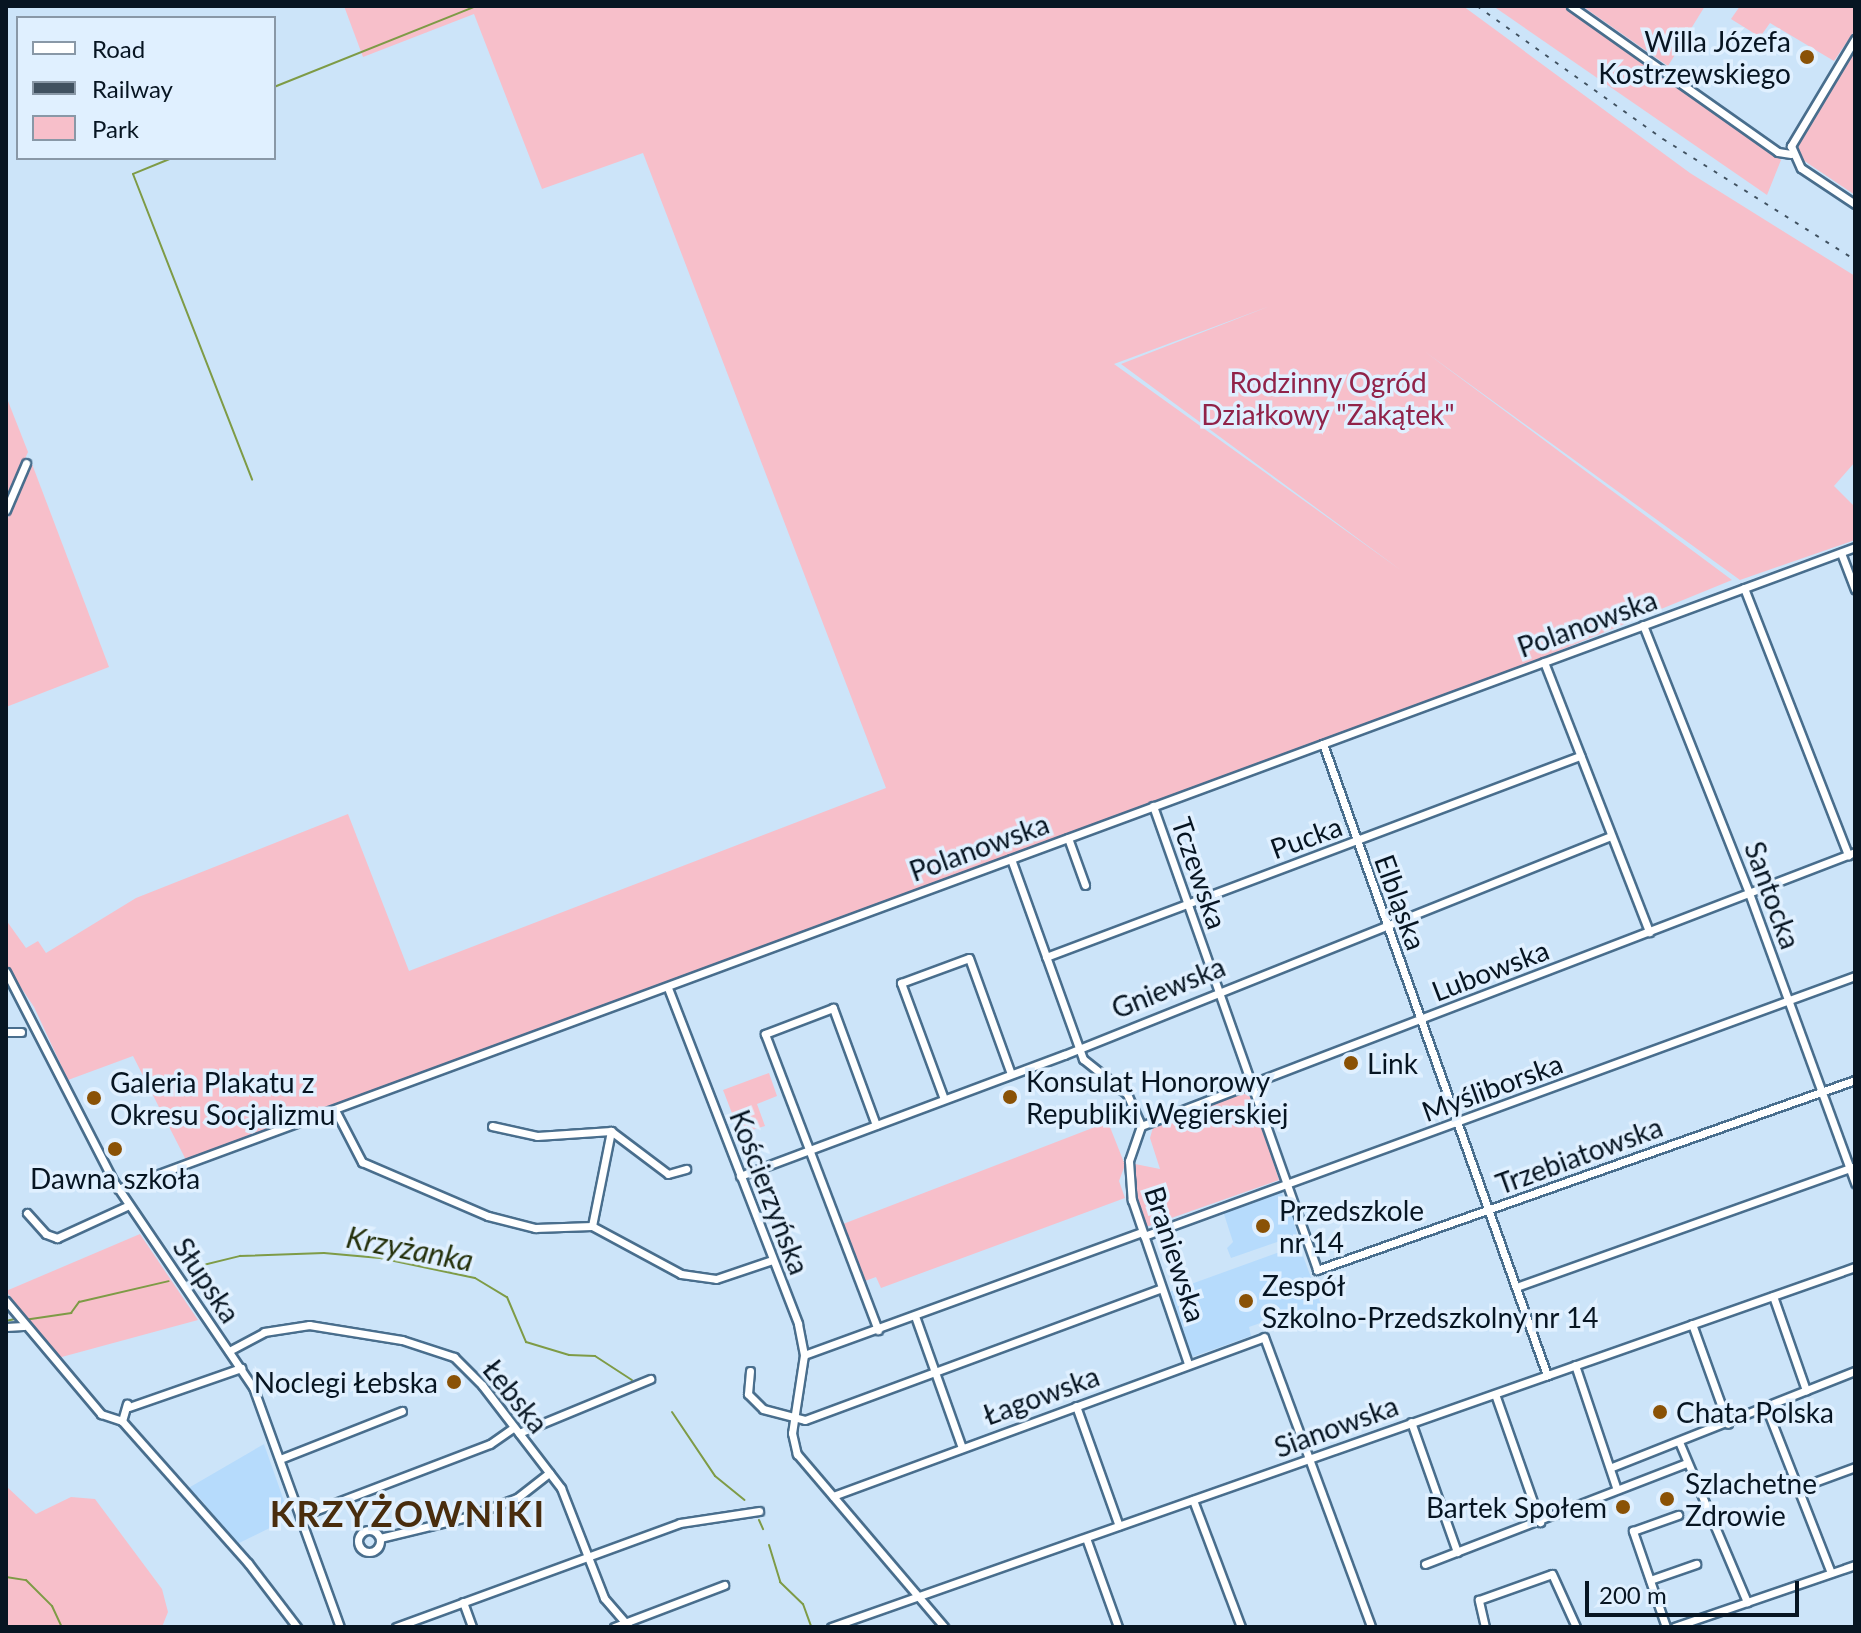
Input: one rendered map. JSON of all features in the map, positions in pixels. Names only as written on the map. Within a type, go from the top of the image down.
[{"type":"street","points":[[1571,6],[1778,152],[1791,154],[1805,172],[1855,204]]},
{"type":"street","points":[[1791,154],[1794,136],[1855,39]]},
{"type":"street","points":[[6,510],[26,463]]},
{"type":"street","name":"Polanowska","points":[[118,1189],[1855,547]]},
{"type":"street","points":[[1841,553],[1855,589]]},
{"type":"street","points":[[1744,588],[1852,854]]},
{"type":"street","name":"Santocka","points":[[1643,625],[1749,893],[1821,1092],[1852,1167],[1855,1183]]},
{"type":"street","points":[[1544,662],[1649,932]]},
{"type":"street","name":"Elbląska","points":[[1323,744],[1384,924],[1516,1287],[1516,1302],[1547,1375]]},
{"type":"street","name":"Pucka","points":[[1046,957],[1580,756]]},
{"type":"street","name":"Tczewska","points":[[1153,806],[1317,1270]]},
{"type":"street","name":"Gniewska","points":[[740,1176],[1078,1048],[1217,990],[1611,836]]},
{"type":"street","points":[[1068,838],[1085,885]]},
{"type":"street","name":"Lubowska","points":[[1141,1126],[1852,854]]},
{"type":"street","points":[[1011,859],[1083,1059],[1127,1094],[1141,1126]]},
{"type":"street","points":[[944,1099],[901,983],[969,958],[1011,1074]]},
{"type":"street","name":"Słupska","points":[[6,972],[118,1189],[241,1368],[280,1459],[340,1627]]},
{"type":"street","name":"Myśliborska","points":[[804,1355],[1288,1185],[1855,976]]},
{"type":"street","name":"Kościerzyńska","points":[[668,988],[772,1260],[804,1355],[796,1417],[797,1454],[944,1627]]},
{"type":"street","points":[[876,1125],[833,1008],[765,1034],[878,1330]]},
{"type":"street","points":[[6,1032],[21,1032]]},
{"type":"street","name":"Trzebiatowska","points":[[1317,1270],[1855,1080]]},
{"type":"street","points":[[335,1110],[356,1158],[393,1178],[515,1225],[592,1226],[681,1274],[716,1279],[772,1260]]},
{"type":"street","points":[[492,1126],[537,1136],[611,1131],[668,1174],[686,1169]]},
{"type":"street","name":"Braniewska","points":[[1141,1126],[1131,1147],[1129,1177],[1143,1234],[1188,1364]]},
{"type":"street","points":[[592,1226],[611,1131]]},
{"type":"street","points":[[1516,1287],[1852,1167]]},
{"type":"street","points":[[27,1213],[46,1234],[57,1238],[129,1205]]},
{"type":"street","name":"Sianowska","points":[[831,1627],[1855,1267]]},
{"type":"street","points":[[750,1371],[748,1394],[763,1409],[805,1420],[1161,1288]]},
{"type":"street","points":[[1773,1296],[1806,1390]]},
{"type":"street","points":[[6,1301],[23,1326],[91,1404],[110,1419],[122,1421],[248,1563],[297,1627]]},
{"type":"street","points":[[915,1316],[962,1448]]},
{"type":"street","points":[[1692,1324],[1728,1424]]},
{"type":"street","name":"Łebska","points":[[229,1351],[264,1332],[309,1325],[436,1348],[469,1370],[549,1473],[573,1512],[604,1598],[627,1625]]},
{"type":"street","points":[[6,1327],[23,1326]]},
{"type":"street","name":"Łagowska","points":[[833,1496],[1264,1337],[1309,1459]]},
{"type":"street","points":[[1575,1365],[1612,1467],[1616,1487]]},
{"type":"street","points":[[122,1421],[127,1408],[241,1368]]},
{"type":"street","points":[[1612,1467],[1680,1444],[1855,1371]]},
{"type":"street","points":[[301,1516],[650,1379]]},
{"type":"street","points":[[1495,1394],[1540,1522]]},
{"type":"street","points":[[1076,1406],[1119,1526]]},
{"type":"street","points":[[1766,1407],[1831,1573]]},
{"type":"street","points":[[280,1459],[402,1411]]},
{"type":"street","points":[[1411,1422],[1457,1552]]},
{"type":"street","points":[[1680,1444],[1747,1602]]},
{"type":"street","points":[[1309,1459],[1371,1627]]},
{"type":"street","points":[[1425,1564],[1605,1498],[1616,1487],[1687,1463]]},
{"type":"street","points":[[1798,1488],[1855,1467]]},
{"type":"street","points":[[380,1538],[463,1518],[517,1498],[549,1473]]},
{"type":"street","points":[[1193,1500],[1241,1627]]},
{"type":"street","points":[[396,1627],[689,1521],[759,1511]]},
{"type":"street","points":[[1666,1627],[1633,1531],[1678,1515]]},
{"type":"street","points":[[1086,1538],[1118,1627]]},
{"type":"street","points":[[1650,1580],[1696,1564]]},
{"type":"street","points":[[1674,1627],[1855,1565]]},
{"type":"street","points":[[1485,1627],[1479,1600],[1552,1574],[1576,1627]]},
{"type":"street","points":[[614,1627],[627,1625],[724,1585]]},
{"type":"street","points":[[463,1602],[472,1627]]},
{"type":"shaded area","name":"Przedszkole nr 14","points":[[1281,1190],[1286,1205],[1291,1204],[1297,1235],[1231,1258],[1227,1248],[1233,1242],[1223,1211]]},
{"type":"shaded area","name":"Zespół Szkolno-Przedszkolny nr 14","points":[[1299,1245],[1323,1310],[1270,1329],[1266,1321],[1249,1327],[1251,1336],[1192,1357],[1169,1292]]},
{"type":"shaded area","points":[[264,1444],[290,1518],[237,1544],[199,1497],[185,1490]]},
{"type":"green space","name":"Rodzinny Ogród Działkowy \"Zakątek\"","points":[[344,6],[1463,6],[1690,173],[1855,276],[1855,462],[1834,486],[1855,507],[1855,540],[1740,580],[1424,351],[1732,580],[1529,663],[187,1162],[133,1056],[68,1080],[34,1007],[6,965],[6,920],[26,948],[38,941],[46,953],[136,898],[348,814],[409,971],[886,788],[643,153],[542,189],[474,14],[363,57]],"holes":[[[1270,306],[1121,364],[1402,571],[1114,364]]]},
{"type":"green space","points":[[1493,6],[1564,6],[1781,160],[1767,195]]},
{"type":"green space","points":[[1582,6],[1705,6],[1668,66]]},
{"type":"green space","points":[[1740,6],[1855,6],[1855,30],[1834,61],[1770,23],[1760,37],[1731,19]]},
{"type":"green space","points":[[1855,46],[1855,195],[1803,160],[1796,140]]},
{"type":"green space","points":[[6,396],[28,452],[6,501]]},
{"type":"green space","points":[[32,464],[109,667],[6,707],[6,522]]},
{"type":"green space","points":[[769,1073],[777,1096],[757,1104],[765,1126],[740,1134],[723,1090]]},
{"type":"green space","points":[[1241,1092],[1254,1099],[1279,1180],[1146,1227],[1136,1197],[1135,1164],[1160,1169],[1150,1138],[1154,1124]]},
{"type":"green space","points":[[1108,1122],[1125,1165],[1119,1181],[1125,1198],[881,1288],[876,1277],[865,1281],[843,1224]]},
{"type":"green space","points":[[140,1234],[198,1320],[58,1358],[6,1291]]},
{"type":"green space","points":[[6,1486],[36,1514],[71,1497],[95,1499],[162,1589],[168,1612],[162,1627],[6,1627]]},
{"type":"waterway","points":[[276,86],[477,6]]},
{"type":"waterway","points":[[167,160],[133,174],[252,480]]},
{"type":"waterway","name":"Krzyżanka","points":[[187,1269],[240,1256],[324,1253],[380,1258],[475,1278],[507,1297],[526,1342],[569,1355],[595,1356],[632,1380]]},
{"type":"waterway","name":"Krzyżanka","points":[[24,1320],[71,1313],[79,1302],[169,1281]]},
{"type":"waterway","name":"Krzyżanka","points":[[6,1321],[15,1319]]},
{"type":"waterway","name":"Krzyżanka","points":[[672,1412],[715,1476],[745,1500]]},
{"type":"waterway","name":"Krzyżanka","points":[[759,1520],[763,1529]]},
{"type":"waterway","name":"Krzyżanka","points":[[769,1545],[780,1582],[803,1604],[811,1626]]},
{"type":"waterway","points":[[6,1577],[26,1580],[52,1606],[62,1627]]},
{"type":"railway","points":[[1477,6],[1663,139],[1855,260]]},
{"type":"place","name":"Willa Józefa Kostrzewskiego","points":[[1807,57]]},
{"type":"place","name":"Link","points":[[1351,1063]]},
{"type":"place","name":"Konsulat Honorowy Republiki Węgierskiej","points":[[1010,1097]]},
{"type":"place","name":"Galeria Plakatu z Okresu Socjalizmu","points":[[94,1098]]},
{"type":"place","name":"Dawna szkoła","points":[[115,1149]]},
{"type":"place","name":"Przedszkole nr 14","points":[[1263,1226]]},
{"type":"place","name":"Zespół Szkolno-Przedszkolny nr 14","points":[[1246,1301]]},
{"type":"place","name":"Noclegi Łebska","points":[[454,1382]]},
{"type":"place","name":"Chata Polska","points":[[1660,1412]]},
{"type":"place","name":"Szlachetne Zdrowie","points":[[1667,1499]]},
{"type":"place","name":"Bartek Społem","points":[[1623,1507]]},
{"type":"district","name":"KRZYŻOWNIKI","points":[[408,1514]]}]
